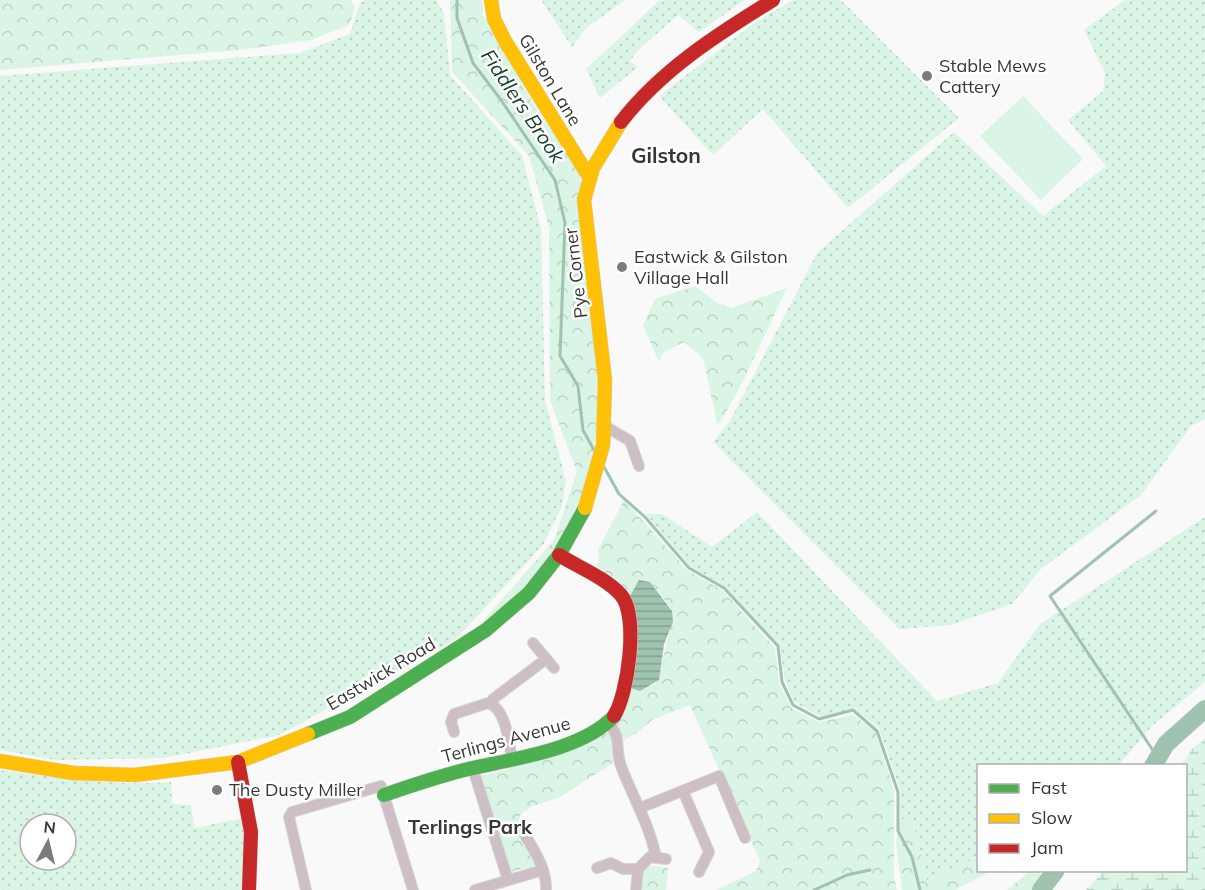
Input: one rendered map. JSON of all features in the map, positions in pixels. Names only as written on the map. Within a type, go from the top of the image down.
[{"type":"street","name":"Gilston Lane","points":[[491,0],[494,19],[504,41],[588,174]]},
{"type":"street","name":"Pye Corner","points":[[603,445],[604,365],[585,200],[588,174],[612,132],[679,64],[721,31],[773,0]]},
{"type":"street","points":[[605,426],[630,441],[639,466]]},
{"type":"street","name":"Eastwick Road","points":[[0,761],[73,773],[135,775],[238,762],[350,717],[418,675],[507,613],[529,593],[559,555],[587,504],[603,445]]},
{"type":"street","points":[[559,555],[621,595],[627,608],[626,688],[615,716],[609,723],[618,736],[620,765],[661,858],[650,857],[638,868],[623,869],[610,863],[597,868]]},
{"type":"street","points":[[533,643],[554,668]]},
{"type":"street","points":[[493,704],[493,699],[546,659]]},
{"type":"street","points":[[454,732],[451,722],[454,714],[488,703],[493,704],[501,713],[512,759]]},
{"type":"street","name":"Terlings Avenue","points":[[306,890],[289,817],[292,812],[512,759],[580,739],[609,723]]},
{"type":"street","points":[[238,762],[251,832],[249,890]]},
{"type":"street","points":[[473,769],[508,880]]},
{"type":"street","points":[[640,808],[719,776],[745,838]]},
{"type":"street","points":[[382,790],[413,890]]},
{"type":"street","points":[[683,790],[709,852],[699,872]]},
{"type":"street","points":[[521,828],[543,870],[546,890]]},
{"type":"street","points":[[636,890],[638,868]]},
{"type":"street","points":[[475,890],[543,870]]},
{"type":"green space","points":[[0,0],[351,0],[355,8],[349,25],[311,40],[239,50],[0,70]]},
{"type":"green space","points":[[365,0],[436,0],[444,14],[450,75],[522,156],[541,229],[545,400],[566,481],[562,506],[543,545],[455,640],[279,735],[164,758],[55,760],[0,750],[0,76],[300,53],[350,34],[360,3]]},
{"type":"green space","points":[[450,0],[482,0],[483,15],[539,113],[577,166],[582,185],[605,380],[593,451],[577,512],[548,567],[477,628],[554,540],[577,472],[550,400],[549,228],[529,156],[452,72]]},
{"type":"green space","points":[[541,0],[625,0],[586,28],[572,47]]},
{"type":"green space","points":[[660,0],[745,0],[699,32],[678,15],[638,50],[630,61],[638,67],[600,98],[586,69]]},
{"type":"green space","points":[[793,0],[841,0],[959,118],[848,208],[763,109],[713,155],[659,96],[757,21]]},
{"type":"green space","points":[[1125,0],[1205,0],[1205,419],[1191,426],[1141,495],[1041,569],[1012,604],[951,625],[899,629],[713,442],[730,421],[817,253],[954,132],[1043,216],[1106,166],[1068,120],[1103,91],[1105,73],[1084,30]]},
{"type":"green space","points":[[1023,96],[1083,159],[1041,200],[980,136]]},
{"type":"green space","points":[[695,286],[717,303],[731,308],[787,288],[742,383],[720,423],[717,423],[703,358],[684,342],[664,352],[659,362],[643,325],[655,299]]},
{"type":"green space","points":[[624,500],[687,570],[722,590],[775,648],[779,684],[792,709],[819,722],[853,715],[875,731],[894,790],[894,877],[897,890],[716,890],[756,871],[760,861],[690,705],[652,720],[637,733],[624,740],[616,723],[630,606],[595,570],[599,560],[598,550]],"holes":[[[640,580],[650,582],[666,601],[672,614],[657,679],[655,684],[646,687],[633,606]]]},
{"type":"green space","points":[[757,512],[937,701],[998,683],[1040,624],[1205,517],[1205,682],[1152,726],[1120,764],[977,764],[977,857],[927,881],[913,822],[900,818],[900,789],[879,729],[854,708],[821,717],[794,702],[785,681],[780,647],[725,587],[690,566],[646,514],[662,514],[712,547]]},
{"type":"green space","points":[[603,733],[610,734],[613,763],[560,797],[533,806],[521,814],[518,822],[519,835],[535,865],[531,870],[529,867],[508,873],[479,776],[498,772]]},
{"type":"green space","points":[[1205,738],[1205,890],[1086,890],[1103,872],[1187,872],[1187,764],[1182,764],[1193,748]]},
{"type":"green space","points":[[0,770],[107,782],[171,782],[172,804],[191,805],[194,828],[249,817],[249,890],[0,890]]},
{"type":"green space","points":[[900,818],[913,822],[927,881],[977,857],[977,872],[989,872],[955,890],[902,890],[896,842]]},
{"type":"green space","points":[[650,866],[668,868],[666,890],[639,890],[641,873]]},
{"type":"green space","points":[[1029,872],[1039,872],[1050,890],[1007,890]]},
{"type":"shaded area","points":[[639,580],[650,582],[672,611],[673,622],[664,644],[659,680],[640,691],[631,688],[633,606],[630,596]]},
{"type":"waterway","name":"Fiddlers Brook","points":[[457,0],[457,18],[473,63],[555,180],[565,223],[560,356],[578,386],[583,430],[595,452]]},
{"type":"waterway","name":"Fiddlers Brook","points":[[603,465],[619,494],[645,517],[689,568],[724,588],[778,646],[782,682],[793,705],[819,719],[853,710],[877,731],[898,792],[898,831],[912,857],[920,890]]},
{"type":"waterway","points":[[1156,511],[1050,596],[1158,758]]},
{"type":"waterway","points":[[1154,764],[1166,744],[1205,709]]},
{"type":"waterway","points":[[814,890],[847,875],[870,870]]},
{"type":"waterway","points":[[1041,890],[1054,872]]},
{"type":"traffic: fast","points":[[308,734],[350,717],[486,630],[529,593],[559,555],[585,508]]},
{"type":"traffic: fast","points":[[384,795],[454,773],[564,746],[600,728],[614,716]]},
{"type":"traffic: slow","points":[[491,0],[494,19],[505,41],[588,175]]},
{"type":"traffic: slow","points":[[585,508],[603,445],[605,380],[584,200],[593,168],[621,122]]},
{"type":"traffic: slow","points":[[0,761],[73,773],[135,775],[238,762],[308,734]]},
{"type":"traffic: jam","points":[[621,122],[654,86],[691,54],[773,0]]},
{"type":"traffic: jam","points":[[559,555],[608,583],[621,595],[626,605],[630,655],[624,691],[614,716]]},
{"type":"traffic: jam","points":[[238,762],[251,832],[249,890]]},
{"type":"place","name":"Stable Mews Cattery","points":[[927,76]]},
{"type":"place","name":"Eastwick & Gilston Village Hall","points":[[622,267]]},
{"type":"place","name":"The Dusty Miller","points":[[217,790]]},
{"type":"district","name":"Gilston","points":[[666,156]]},
{"type":"district","name":"Terlings Park","points":[[470,827]]}]
